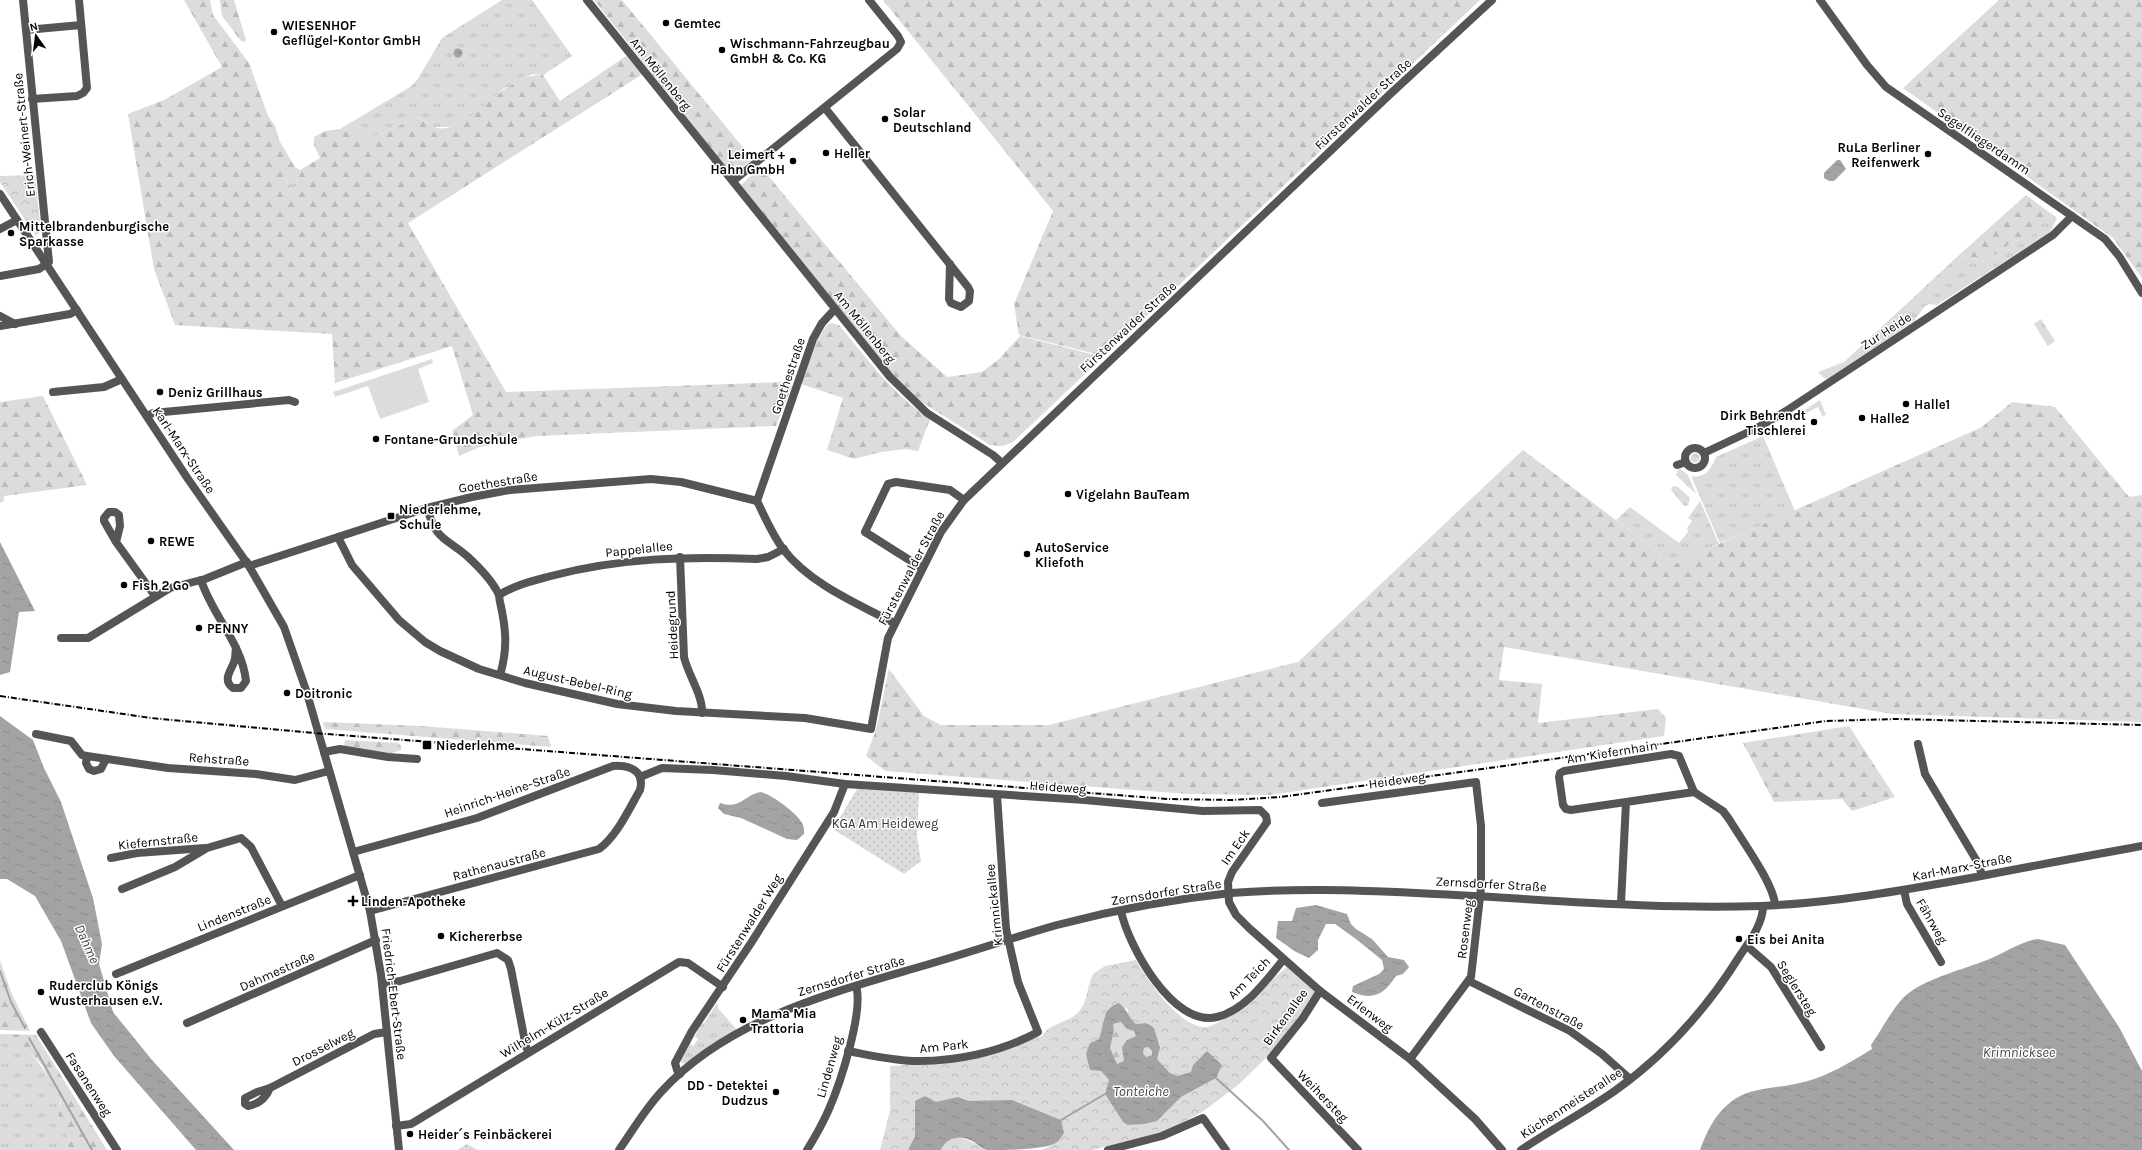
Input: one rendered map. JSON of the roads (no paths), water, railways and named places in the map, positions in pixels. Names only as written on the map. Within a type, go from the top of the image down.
[{"type":"street","name":"Erich-Weinert-Straße","points":[[23,0],[49,256],[47,266]]},
{"type":"street","points":[[32,100],[77,96],[83,93],[87,88],[79,0]]},
{"type":"street","name":"Am Möllenberg","points":[[587,0],[890,377],[913,399],[949,428],[993,455],[1002,463]]},
{"type":"street","points":[[733,181],[898,49],[901,42],[868,0]]},
{"type":"street","name":"Fürstenwalder Straße","points":[[871,729],[888,638],[894,623],[941,532],[964,500],[1492,0]]},
{"type":"street","name":"Segelfliegerdamm","points":[[1820,0],[1867,65],[1886,87],[2105,239],[2112,247],[2142,294]]},
{"type":"street","points":[[26,30],[81,25]]},
{"type":"street","points":[[825,108],[950,264],[970,291],[969,300],[961,306],[952,303],[949,299],[950,264]]},
{"type":"street","name":"Karl-Marx-Straße","points":[[0,194],[122,379],[248,564],[276,611],[288,637],[324,752]]},
{"type":"street","name":"Zur Heide","points":[[1686,462],[1685,456],[1691,449],[1700,449],[1704,453],[1757,428],[1786,411],[2053,235],[2072,216]]},
{"type":"street","points":[[0,229],[17,220]]},
{"type":"street","points":[[0,276],[39,269],[47,266]]},
{"type":"street","name":"Goethestraße","points":[[248,564],[427,508],[472,497],[510,490],[637,479],[681,482],[757,500],[813,339],[822,323],[835,309]]},
{"type":"street","points":[[0,326],[70,314],[77,310]]},
{"type":"street","points":[[0,316],[15,324]]},
{"type":"street","points":[[53,392],[104,387],[122,379]]},
{"type":"street","points":[[147,416],[153,413],[225,406],[289,400],[295,402]]},
{"type":"street","points":[[1677,465],[1686,462],[1692,467],[1699,467],[1704,463],[1704,453]]},
{"type":"street","points":[[922,568],[865,532],[888,484],[896,482],[950,490],[964,500]]},
{"type":"street","points":[[757,500],[770,527],[784,549],[809,573],[835,592],[894,623]]},
{"type":"street","points":[[427,508],[433,528],[441,538],[477,565],[489,578],[499,595],[506,625],[505,655],[500,675]]},
{"type":"street","name":"August-Bebel-Ring","points":[[338,537],[352,565],[371,589],[411,630],[425,642],[455,658],[500,675],[559,692],[617,704],[702,713],[805,718],[871,729]]},
{"type":"street","points":[[116,542],[155,596]]},
{"type":"street","name":"Pappelallee","points":[[499,595],[533,581],[566,572],[602,565],[680,557],[757,559],[768,557],[784,549]]},
{"type":"street","name":"Heidegrund","points":[[680,557],[684,657],[686,666],[700,700],[702,713]]},
{"type":"street","points":[[61,638],[88,638],[170,588],[201,580],[248,564]]},
{"type":"street","points":[[201,580],[205,593],[236,648]]},
{"type":"street","points":[[36,734],[71,741],[82,755],[87,756],[86,762],[88,769],[94,771],[101,770],[106,759]]},
{"type":"street","points":[[1918,744],[1925,774],[1978,863],[1982,875]]},
{"type":"street","points":[[324,752],[340,748],[388,757],[417,759]]},
{"type":"street","name":"Friedrich-Ebert-Straße","points":[[324,752],[354,852],[370,911],[376,940],[382,984],[398,1150]]},
{"type":"street","name":"Am Kiefernhain","points":[[1671,754],[1679,756],[1682,760],[1694,792],[1626,802],[1571,810],[1566,809],[1563,805],[1559,777],[1560,773],[1564,770],[1671,754]]},
{"type":"street","name":"Rehstraße","points":[[87,756],[168,768],[256,774],[295,780],[329,771]]},
{"type":"street","name":"Heinrich-Heine-Straße","points":[[354,852],[477,818],[613,766],[632,767],[637,771],[640,777]]},
{"type":"street","points":[[640,777],[662,768],[713,770],[786,776],[845,784]]},
{"type":"street","name":"Rathenaustraße","points":[[370,911],[599,849],[605,845],[640,790],[642,783],[640,777]]},
{"type":"street","name":"Heideweg","points":[[1322,803],[1476,782]]},
{"type":"street","name":"Rosenweg","points":[[1410,1059],[1469,981],[1481,896],[1481,826],[1476,782]]},
{"type":"street","name":"Heideweg","points":[[845,784],[1203,811],[1260,810],[1266,816]]},
{"type":"street","name":"Fürstenwalder Weg","points":[[680,1074],[675,1067],[676,1059],[692,1031],[723,987],[834,812],[845,784]]},
{"type":"street","points":[[1694,792],[1723,811],[1730,819],[1774,895],[1775,905]]},
{"type":"street","name":"Krimnickallee","points":[[997,795],[1008,939],[1018,982],[1038,1032]]},
{"type":"street","points":[[1621,903],[1626,802]]},
{"type":"street","name":"Im Eck","points":[[1228,894],[1228,882],[1232,872],[1267,822],[1266,816]]},
{"type":"street","name":"Kiefernstraße","points":[[122,889],[175,867],[207,848],[234,838],[241,838],[246,841],[282,906]]},
{"type":"street","name":"Karl-Marx-Straße","points":[[1785,904],[1853,898],[1904,890],[2142,846]]},
{"type":"street","name":"Kiefernstraße","points":[[111,858],[137,853],[207,848]]},
{"type":"street","name":"Lindenstraße","points":[[116,974],[360,875]]},
{"type":"street","name":"Zernsdorfer Straße","points":[[619,1150],[656,1099],[680,1074],[728,1040],[769,1018],[804,1003],[1008,939],[1055,926],[1122,911],[1228,894],[1323,889],[1695,906],[1763,906],[1785,904]]},
{"type":"street","name":"Fährweg","points":[[1904,890],[1907,904],[1942,962]]},
{"type":"street","name":"Erlenweg","points":[[1228,894],[1229,902],[1236,915],[1283,960],[1320,991],[1410,1059],[1476,1119],[1502,1150]]},
{"type":"street","name":"Küchenmeisterallee","points":[[1521,1150],[1580,1114],[1630,1079],[1691,1022],[1724,982],[1747,946],[1760,921],[1763,906]]},
{"type":"street","name":"Am Teich","points":[[1122,911],[1123,919],[1150,976],[1179,1006],[1196,1015],[1216,1017],[1232,1010],[1252,995],[1283,960]]},
{"type":"street","name":"Dahmestraße","points":[[188,1023],[376,940]]},
{"type":"street","name":"Seglersteg","points":[[1747,946],[1771,967],[1821,1047]]},
{"type":"street","points":[[382,984],[400,981],[497,953],[508,960],[511,969],[526,1047],[529,1052]]},
{"type":"street","name":"Wilhelm-Külz-Straße","points":[[396,1126],[411,1124],[679,962],[688,963],[723,987]]},
{"type":"street","name":"Gartenstraße","points":[[1469,981],[1570,1031],[1602,1054],[1630,1079]]},
{"type":"street","name":"Lindenweg","points":[[807,1150],[829,1109],[848,1051],[858,998],[856,986]]},
{"type":"street","name":"Birkenallee","points":[[1271,1058],[1303,1018],[1320,991]]},
{"type":"street","name":"Fasanenweg","points":[[41,1032],[117,1150]]},
{"type":"street","name":"Drosselweg","points":[[270,1088],[374,1034],[387,1032]]},
{"type":"street","name":"Am Park","points":[[848,1051],[913,1061],[960,1058],[1007,1046],[1038,1032]]},
{"type":"street","name":"Weihersteg","points":[[1271,1058],[1358,1150]]},
{"type":"street","points":[[1109,1150],[1162,1136],[1203,1118],[1226,1150]]},
{"type":"water","points":[[456,49],[460,49],[462,53],[460,57],[456,57],[454,55],[454,51]]},
{"type":"water","points":[[1837,160],[1840,160],[1846,169],[1834,181],[1829,181],[1824,178],[1824,173]]},
{"type":"water","points":[[0,542],[35,611],[19,612],[10,672],[0,675]]},
{"type":"water","name":"Dahme","points":[[0,716],[33,740],[44,768],[61,802],[93,898],[102,944],[99,964],[113,1012],[152,1060],[234,1150],[196,1150],[114,1056],[91,1023],[61,941],[35,896],[7,879],[0,879]]},
{"type":"water","points":[[761,792],[778,801],[791,811],[803,825],[804,834],[797,840],[787,839],[741,818],[724,814],[718,808],[720,803],[732,805]]},
{"type":"water","points":[[1316,905],[1347,914],[1351,924],[1372,939],[1388,957],[1404,960],[1409,967],[1403,974],[1396,976],[1383,991],[1378,994],[1366,996],[1352,992],[1353,986],[1379,974],[1384,969],[1382,960],[1335,924],[1326,924],[1318,940],[1318,950],[1309,958],[1296,952],[1276,938],[1278,921],[1292,921],[1296,908]]},
{"type":"water","name":"Krimnicksee","points":[[2038,939],[2065,945],[2119,1027],[2142,1071],[2142,1150],[1700,1150],[1712,1123],[1724,1108],[1740,1096],[1763,1089],[1804,1082],[1839,1068],[1872,1049],[1871,1045],[1900,1002],[1904,997],[1921,985],[1987,960],[2025,942]]},
{"type":"water","name":"Tonteiche","points":[[1119,1003],[1136,1024],[1146,1023],[1154,1028],[1160,1048],[1157,1059],[1170,1073],[1177,1076],[1191,1072],[1193,1065],[1207,1051],[1222,1065],[1216,1078],[1181,1097],[1157,1121],[1128,1125],[1123,1122],[1105,1094],[1109,1080],[1101,1071],[1090,1070],[1086,1054],[1090,1043],[1099,1039],[1104,1017],[1113,1006]],"holes":[[[1121,1022],[1127,1029],[1134,1031],[1136,1036],[1127,1040],[1122,1047],[1124,1061],[1117,1064],[1110,1048],[1114,1030],[1113,1024]],[[1148,1047],[1152,1051],[1152,1055],[1146,1057],[1143,1053],[1144,1048]]]},
{"type":"water","points":[[925,1096],[936,1102],[958,1097],[969,1101],[1012,1100],[1061,1120],[1064,1133],[1056,1143],[1033,1148],[987,1150],[965,1138],[955,1138],[947,1142],[941,1150],[908,1150],[915,1136],[915,1101]]},
{"type":"waterway","points":[[0,971],[11,1002],[25,1028]]},
{"type":"waterway","points":[[29,1038],[92,1150]]},
{"type":"waterway","points":[[1216,1078],[1263,1121],[1289,1150]]},
{"type":"waterway","points":[[1061,1120],[1105,1094]]},
{"type":"railway","points":[[0,696],[151,718],[314,733],[1168,799],[1232,800],[1281,797],[1826,721],[1896,719],[2142,725]]},
{"type":"place","name":"Gemtec","points":[[666,23]]},
{"type":"place","name":"WIESENHOF Geflügel-Kontor GmbH","points":[[274,32]]},
{"type":"place","name":"Wischmann-Fahrzeugbau GmbH & Co. KG","points":[[722,50]]},
{"type":"place","name":"Solar Deutschland","points":[[885,119]]},
{"type":"place","name":"Heller","points":[[826,153]]},
{"type":"place","name":"RuLa Berliner Reifenwerk","points":[[1928,154]]},
{"type":"place","name":"Leimert + Hahn GmbH","points":[[793,161]]},
{"type":"place","name":"Mittelbrandenburgische Sparkasse","points":[[11,233]]},
{"type":"place","name":"Deniz Grillhaus","points":[[160,392]]},
{"type":"place","name":"Halle1","points":[[1906,404]]},
{"type":"place","name":"Halle2","points":[[1862,418]]},
{"type":"place","name":"Dirk Behrendt Tischlerei","points":[[1814,422]]},
{"type":"place","name":"Fontane-Grundschule","points":[[376,439]]},
{"type":"place","name":"Vigelahn BauTeam","points":[[1068,494]]},
{"type":"place","name":"Niederlehme, Schule","points":[[391,516]]},
{"type":"place","name":"REWE","points":[[151,541]]},
{"type":"place","name":"AutoService Kliefoth","points":[[1027,554]]},
{"type":"place","name":"Fish 2 Go","points":[[124,585]]},
{"type":"place","name":"PENNY","points":[[199,628]]},
{"type":"place","name":"Doitronic","points":[[287,693]]},
{"type":"place","name":"Niederlehme","points":[[427,745]]},
{"type":"place","name":"Linden-Apotheke","points":[[353,901]]},
{"type":"place","name":"Kichererbse","points":[[441,936]]},
{"type":"place","name":"Eis bei Anita","points":[[1739,939]]},
{"type":"place","name":"Ruderclub Königs Wusterhausen e.V.","points":[[41,992]]},
{"type":"place","name":"Mama Mia Trattoria","points":[[743,1020]]},
{"type":"place","name":"DD - Detektei Dudzus","points":[[776,1092]]},
{"type":"place","name":"Heider´s Feinbäckerei","points":[[410,1134]]},
{"type":"park label","name":"KGA Am Heideweg","points":[[885,823]]}]
